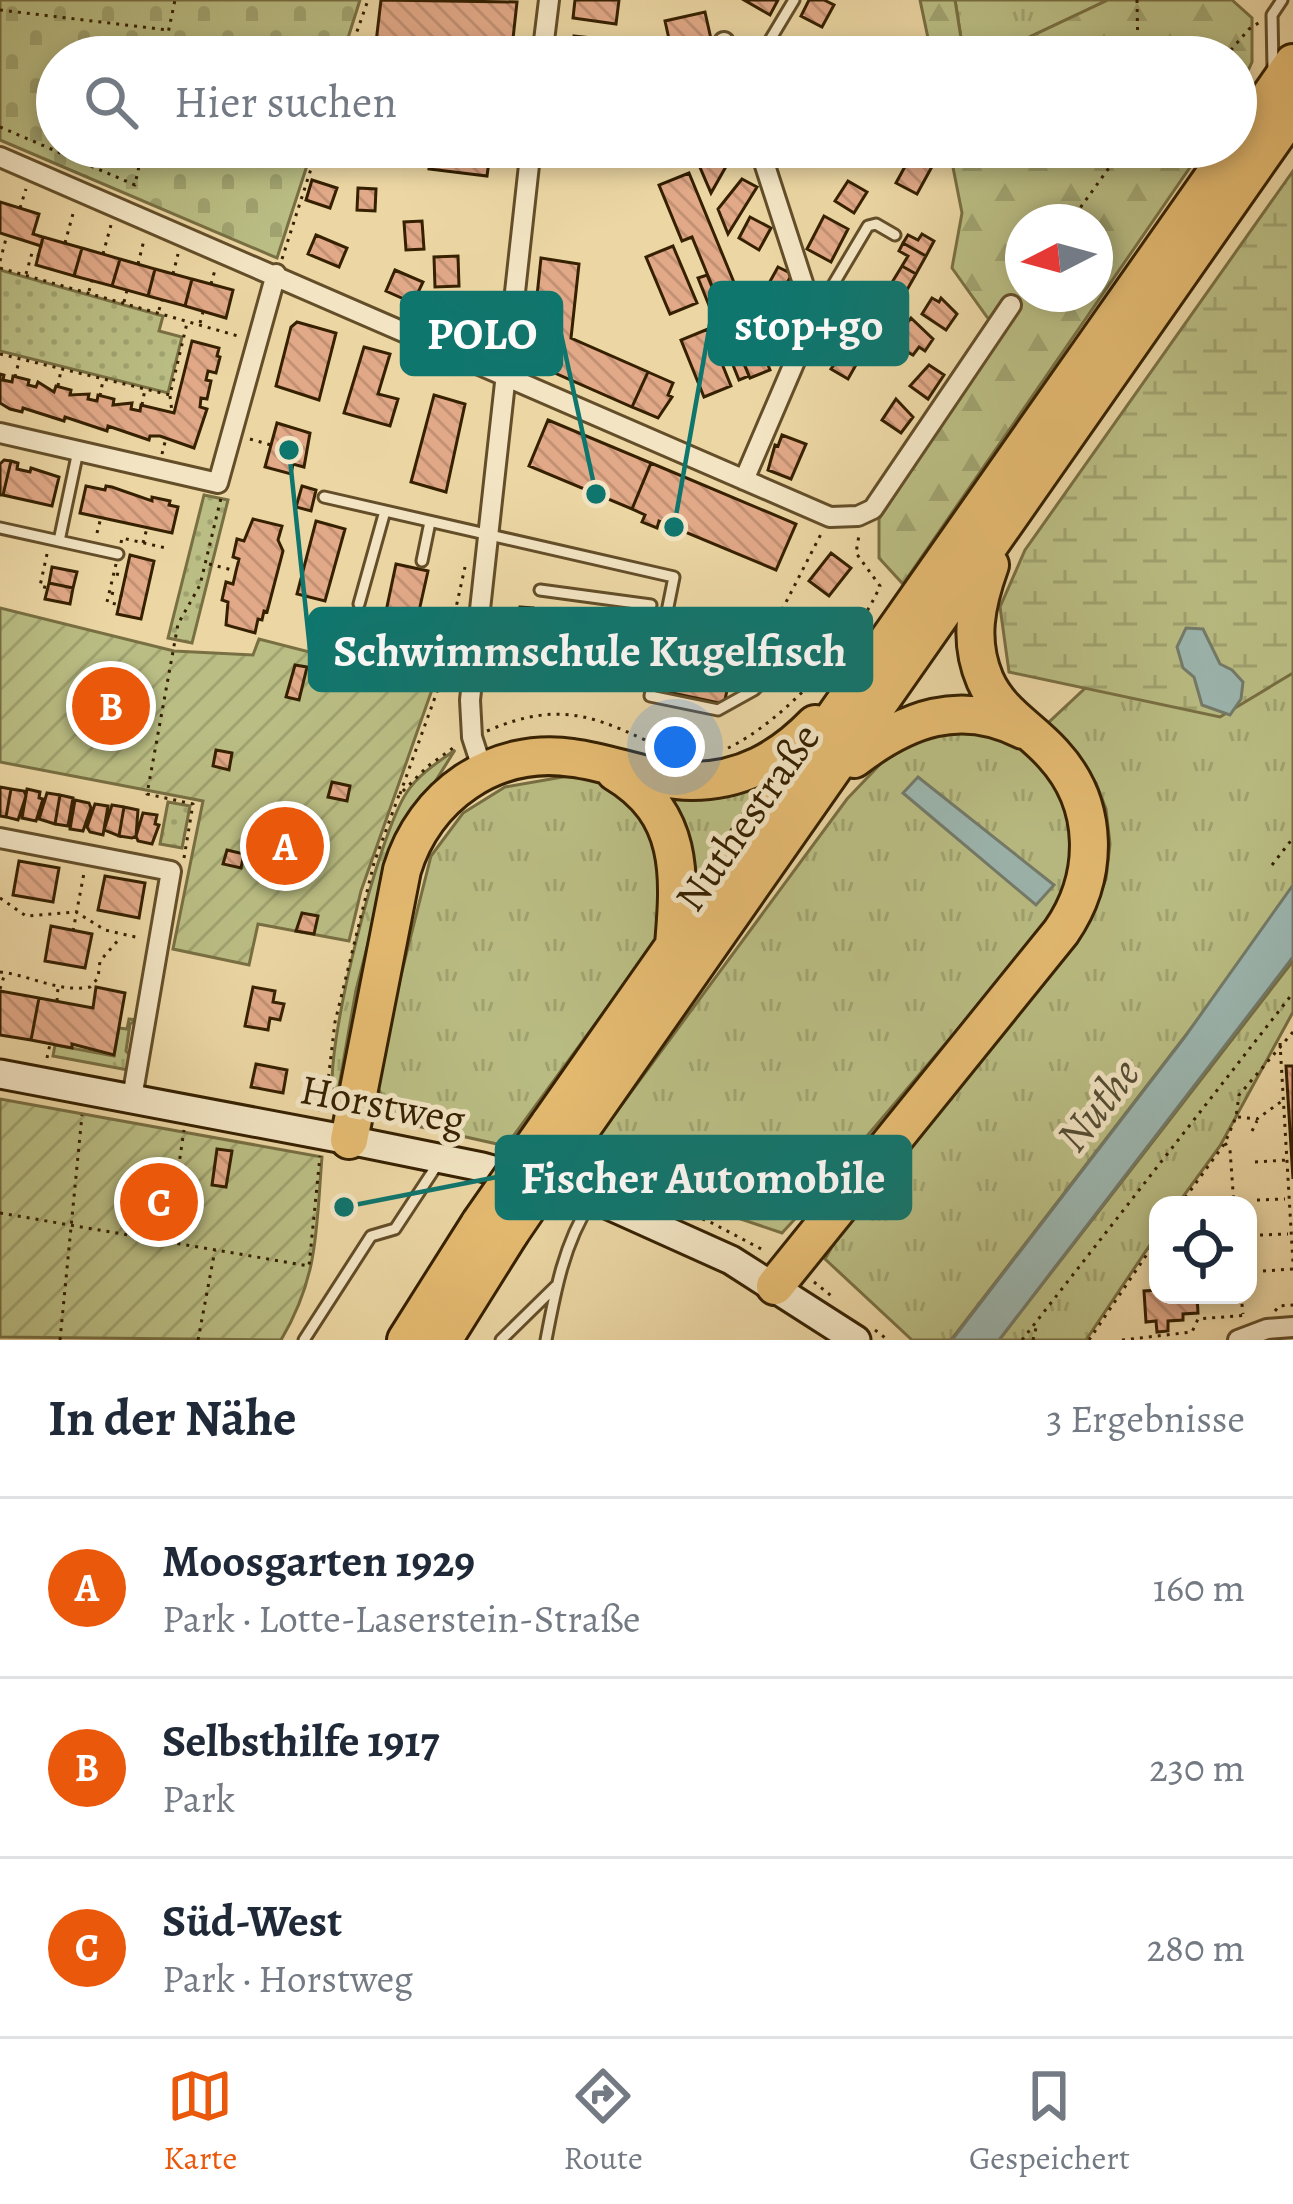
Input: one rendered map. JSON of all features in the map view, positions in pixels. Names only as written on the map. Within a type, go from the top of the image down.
[{"type":"highway","name":"Nuthestraße","points":[[1257,141],[1276,112],[1293,63]]},
{"type":"highway","name":"Nuthestraße","points":[[562,1131],[674,950],[1220,168]]},
{"type":"highway","name":"Nuthestraße","points":[[406,1340],[495,1228],[562,1131],[828,779],[1004,527],[1239,168]]},
{"type":"highway","points":[[776,1286],[1061,932],[1078,904],[1090,856],[1082,802],[1066,769],[992,694],[976,647],[978,598],[1004,527]]},
{"type":"highway","points":[[335,1148],[406,855],[430,812],[454,789],[504,763],[550,756],[674,780],[714,779],[755,769],[791,748],[876,662]]},
{"type":"highway","points":[[828,779],[882,737],[925,718],[974,714],[1026,731]]},
{"type":"highway","points":[[595,763],[624,777],[647,799],[672,840],[679,888],[674,950]]},
{"type":"highway","name":"Nuthestraße","points":[[443,1340],[495,1228]]},
{"type":"street","points":[[545,36],[549,0]]},
{"type":"street","points":[[0,157],[830,517],[858,516],[873,509],[1006,312]]},
{"type":"street","points":[[483,771],[472,737],[470,700],[480,534],[528,168]]},
{"type":"street","points":[[744,480],[814,317],[766,168]]},
{"type":"street","points":[[0,433],[218,483],[275,274]]},
{"type":"street","points":[[0,838],[171,871],[132,1098]]},
{"type":"street","name":"Horstweg","points":[[0,1074],[132,1098],[335,1148],[441,1159],[593,1198],[686,1237],[776,1286],[856,1340]]},
{"type":"street","points":[[1238,1340],[1267,1329],[1293,1327]]},
{"type":"lane","points":[[771,36],[794,0]]},
{"type":"lane","points":[[1276,112],[1272,15],[1282,0]]},
{"type":"lane","points":[[814,317],[868,226],[875,224],[895,235]]},
{"type":"lane","points":[[54,540],[78,451]]},
{"type":"lane","points":[[324,497],[674,577],[650,696],[718,710],[754,689],[778,666],[771,649]]},
{"type":"lane","points":[[358,604],[385,511]]},
{"type":"lane","points":[[422,561],[430,522]]},
{"type":"lane","points":[[0,529],[118,554]]},
{"type":"lane","points":[[540,590],[651,604]]},
{"type":"lane","points":[[304,1340],[370,1236],[395,1229],[441,1159]]},
{"type":"lane","points":[[546,1340],[556,1286],[578,1221],[593,1198]]},
{"type":"lane","points":[[501,1340],[556,1286]]},
{"type":"path","points":[[167,36],[175,0]]},
{"type":"path","points":[[355,36],[368,0]]},
{"type":"path","points":[[1137,0],[1138,36]]},
{"type":"path","points":[[0,10],[168,31]]},
{"type":"path","points":[[1243,36],[1272,15]]},
{"type":"path","points":[[0,127],[36,142]]},
{"type":"path","points":[[95,168],[135,185],[139,168]]},
{"type":"path","points":[[275,274],[311,168]]},
{"type":"path","points":[[1083,204],[1109,168]]},
{"type":"path","points":[[20,208],[31,170]]},
{"type":"path","points":[[64,243],[79,191]]},
{"type":"path","points":[[103,254],[116,206]]},
{"type":"path","points":[[138,264],[150,221]]},
{"type":"path","points":[[7,235],[0,265],[25,276],[257,341]]},
{"type":"path","points":[[25,276],[32,253],[38,255]]},
{"type":"path","points":[[52,295],[58,271]]},
{"type":"path","points":[[88,292],[92,280]]},
{"type":"path","points":[[123,303],[127,290]]},
{"type":"path","points":[[158,312],[162,300]]},
{"type":"path","points":[[200,325],[203,312]]},
{"type":"path","points":[[172,412],[188,322]]},
{"type":"path","points":[[0,354],[172,398]]},
{"type":"path","points":[[15,377],[19,358]]},
{"type":"path","points":[[178,359],[187,361]]},
{"type":"path","points":[[58,386],[62,368]]},
{"type":"path","points":[[100,396],[104,379]]},
{"type":"path","points":[[142,405],[145,389]]},
{"type":"path","points":[[246,438],[271,445]]},
{"type":"path","points":[[171,871],[184,862],[193,804],[147,794],[147,790],[178,624],[200,585],[224,485]]},
{"type":"path","points":[[94,549],[101,517]]},
{"type":"path","points":[[755,616],[783,608],[830,517]]},
{"type":"path","points":[[143,543],[147,528]]},
{"type":"path","points":[[399,795],[438,688],[480,534]]},
{"type":"path","points":[[48,588],[40,586],[54,540]]},
{"type":"path","points":[[205,563],[236,571]]},
{"type":"path","points":[[114,573],[127,576]]},
{"type":"path","points":[[42,576],[50,578]]},
{"type":"path","points":[[110,593],[123,596]]},
{"type":"path","points":[[1272,865],[1293,838]]},
{"type":"path","points":[[74,931],[87,855]]},
{"type":"path","points":[[0,898],[26,916],[76,913],[122,935],[160,940]]},
{"type":"path","points":[[0,988],[2,972],[58,987],[90,987],[98,978],[100,961],[122,935]]},
{"type":"path","points":[[57,1001],[58,987]]},
{"type":"path","points":[[1022,1340],[1293,993]]},
{"type":"path","points":[[1187,1196],[1225,1143],[1252,1070],[1293,1032]]},
{"type":"path","points":[[1262,1271],[1293,1266],[1280,1043]]},
{"type":"path","points":[[47,1059],[50,1044]]},
{"type":"path","points":[[1240,1061],[1252,1070]]},
{"type":"path","points":[[1236,1117],[1257,1120],[1283,1100]]},
{"type":"path","points":[[60,1340],[82,1106]]},
{"type":"path","points":[[1252,1131],[1258,1127],[1257,1120]]},
{"type":"path","points":[[167,1241],[185,1127]]},
{"type":"path","points":[[1225,1143],[1230,1150],[1233,1196]]},
{"type":"path","points":[[0,1214],[309,1266],[335,1148]]},
{"type":"path","points":[[1255,1162],[1287,1160]]},
{"type":"path","points":[[1257,1200],[1289,1198]]},
{"type":"path","points":[[1260,1235],[1291,1234]]},
{"type":"path","points":[[198,1340],[215,1249]]},
{"type":"path","points":[[1089,1340],[1149,1251]]},
{"type":"path","points":[[1242,1304],[1243,1316]]},
{"type":"path","points":[[1122,1340],[1192,1331],[1198,1318],[1272,1314],[1279,1306],[1293,1305]]},
{"type":"path","points":[[1033,1340],[1036,1326]]},
{"type":"green space","points":[[0,0],[360,0],[349,36],[36,36],[36,155],[0,140]]},
{"type":"green space","points":[[920,0],[955,0],[961,36],[928,36]]},
{"type":"green space","points":[[955,0],[1108,0],[1032,36],[961,36]]},
{"type":"green space","points":[[1108,0],[1232,0],[1252,18],[1252,36],[1032,36]]},
{"type":"green space","points":[[66,168],[306,168],[277,258]]},
{"type":"green space","points":[[953,168],[1190,168],[1113,279],[1113,204],[1005,204],[1005,312],[1090,312],[903,584],[879,558],[879,519],[1002,332],[952,268],[962,213]]},
{"type":"green space","points":[[1293,171],[1293,673],[1220,717],[1009,672],[1000,607],[1025,550]]},
{"type":"green space","points":[[0,270],[163,316],[159,331],[182,337],[168,393],[0,351]]},
{"type":"green space","points":[[204,495],[228,500],[192,643],[168,638]]},
{"type":"green space","points":[[1293,514],[1293,896],[951,1340],[912,1340],[825,1259],[846,1222],[1057,962],[1095,907],[1106,879],[1110,844],[1106,809],[1096,783],[1048,723],[1232,551]]},
{"type":"green space","points":[[0,608],[174,651],[253,655],[259,639],[434,684],[361,891],[349,941],[258,924],[249,965],[173,949],[203,801],[0,762]]},
{"type":"green space","points":[[977,727],[1027,748],[1050,767],[1076,815],[1073,882],[1048,923],[816,1196],[782,1233],[578,1164],[847,799],[888,756],[926,732]]},
{"type":"green space","points":[[455,750],[408,813],[395,839],[356,990],[339,1086],[333,1093],[345,988],[382,851],[407,792]]},
{"type":"green space","points":[[574,775],[607,782],[658,832],[666,911],[655,942],[506,1146],[408,1124],[390,1113],[378,1088],[431,856],[463,813],[505,787]]},
{"type":"green space","points":[[771,781],[696,892],[665,789]]},
{"type":"green space","points":[[168,802],[190,806],[182,848],[160,844]]},
{"type":"green space","points":[[1293,961],[1293,1012],[1220,1146],[1184,1196],[1149,1196],[1149,1246],[1086,1340],[999,1340]]},
{"type":"green space","points":[[129,1019],[137,1020],[130,1024],[128,1070],[53,1056],[55,1045],[114,1056],[119,1028],[127,1029]]},
{"type":"green space","points":[[0,1099],[322,1157],[309,1273],[281,1340],[0,1337]]},
{"type":"water","points":[[1186,628],[1203,629],[1220,664],[1243,682],[1241,699],[1230,715],[1202,705],[1194,677],[1183,668],[1177,647]]},
{"type":"water","points":[[918,777],[1054,885],[1036,905],[903,793]]},
{"type":"water","points":[[1293,885],[1293,957],[999,1340],[952,1340],[1184,1038]]},
{"type":"building","points":[[381,0],[517,2],[513,36],[377,36]]},
{"type":"building","points":[[575,0],[619,0],[616,24],[573,18]]},
{"type":"building","points":[[744,0],[778,0],[770,15]]},
{"type":"building","points":[[809,0],[834,5],[822,27],[801,16]]},
{"type":"building","points":[[705,12],[710,36],[668,36],[665,21]]},
{"type":"building","points":[[429,168],[488,168],[487,176]]},
{"type":"building","points":[[700,168],[725,168],[711,193]]},
{"type":"building","points":[[904,168],[931,168],[917,194],[896,183]]},
{"type":"building","points":[[689,173],[770,370],[750,378],[692,237],[682,241],[659,185]]},
{"type":"building","points":[[742,179],[757,187],[728,234],[718,209]]},
{"type":"building","points":[[312,180],[337,188],[330,208],[306,200]]},
{"type":"building","points":[[848,181],[867,192],[854,213],[835,201]]},
{"type":"building","points":[[358,188],[376,189],[375,211],[357,210]]},
{"type":"building","points":[[0,202],[39,214],[33,234],[43,237],[41,246],[0,233]]},
{"type":"building","points":[[824,216],[848,229],[831,262],[807,249]]},
{"type":"building","points":[[750,217],[771,228],[759,250],[739,238]]},
{"type":"building","points":[[422,221],[424,249],[406,250],[404,222]]},
{"type":"building","points":[[922,234],[934,241],[926,256],[903,243],[908,235],[918,240]]},
{"type":"building","points":[[316,235],[347,248],[339,267],[308,254]]},
{"type":"building","points":[[43,237],[82,248],[74,276],[36,265]]},
{"type":"building","points":[[903,243],[926,256],[916,274],[902,266],[908,256],[899,251]]},
{"type":"building","points":[[673,246],[697,303],[670,314],[646,257]]},
{"type":"building","points":[[82,248],[120,259],[112,286],[74,276]]},
{"type":"building","points":[[458,256],[459,286],[435,287],[434,257]]},
{"type":"building","points":[[541,258],[579,264],[571,338],[648,372],[632,407],[530,362]]},
{"type":"building","points":[[120,259],[155,269],[148,296],[112,286]]},
{"type":"building","points":[[902,266],[916,274],[899,304],[888,289]]},
{"type":"building","points":[[778,267],[792,274],[787,283],[792,286],[788,292],[794,295],[782,316],[758,303]]},
{"type":"building","points":[[155,269],[192,279],[185,306],[148,296]]},
{"type":"building","points":[[395,270],[423,282],[413,303],[386,291]]},
{"type":"building","points":[[707,275],[749,376],[739,380],[698,278]]},
{"type":"building","points":[[192,279],[233,290],[226,318],[185,306]]},
{"type":"building","points":[[932,298],[939,302],[941,298],[957,314],[946,330],[922,314]]},
{"type":"building","points":[[911,318],[933,339],[925,351],[919,347],[913,355],[891,343]]},
{"type":"building","points":[[297,322],[336,333],[319,400],[276,386],[291,327]]},
{"type":"building","points":[[708,329],[731,386],[704,397],[681,340]]},
{"type":"building","points":[[192,341],[219,348],[220,357],[216,373],[208,371],[207,399],[201,398],[200,407],[207,409],[194,448],[160,436],[149,440],[108,426],[107,431],[0,403],[0,374],[3,380],[12,382],[13,376],[54,392],[56,386],[71,390],[70,395],[114,399],[113,405],[132,403],[131,409],[140,411],[141,405],[174,413]]},
{"type":"building","points":[[364,347],[390,354],[378,394],[398,399],[390,426],[344,413]]},
{"type":"building","points":[[846,348],[861,356],[848,379],[831,369]]},
{"type":"building","points":[[929,365],[944,375],[928,399],[910,386]]},
{"type":"building","points":[[648,372],[673,383],[668,395],[672,397],[658,418],[632,407]]},
{"type":"building","points":[[434,395],[465,404],[446,492],[411,482]]},
{"type":"building","points":[[896,399],[913,417],[901,433],[882,420]]},
{"type":"building","points":[[548,420],[651,463],[632,509],[529,466]]},
{"type":"building","points":[[277,423],[310,433],[304,467],[293,464],[291,474],[265,467]]},
{"type":"building","points":[[782,435],[806,444],[791,479],[768,470]]},
{"type":"building","points":[[11,461],[0,495],[0,464]]},
{"type":"building","points":[[11,461],[18,463],[17,469],[30,472],[31,468],[59,477],[52,506],[3,495]]},
{"type":"building","points":[[651,463],[796,524],[776,570],[659,521],[657,528],[642,522],[645,515],[632,509]]},
{"type":"building","points":[[86,486],[170,501],[169,505],[178,507],[172,533],[80,513]]},
{"type":"building","points":[[302,486],[316,490],[311,511],[296,507]]},
{"type":"building","points":[[253,519],[282,526],[278,540],[283,551],[267,612],[258,619],[255,633],[226,625],[228,602],[222,600],[226,582],[233,584],[239,559],[233,557],[237,539],[244,541]]},
{"type":"building","points":[[316,521],[345,529],[325,601],[297,594]]},
{"type":"building","points":[[831,553],[851,568],[829,596],[809,581]]},
{"type":"building","points":[[130,555],[154,561],[141,619],[117,614]]},
{"type":"building","points":[[396,564],[428,571],[415,629],[422,630],[415,662],[377,654]]},
{"type":"building","points":[[52,567],[77,572],[73,588],[49,583]]},
{"type":"building","points":[[49,583],[73,588],[70,604],[45,599]]},
{"type":"building","points":[[520,607],[533,608],[532,623],[632,611],[637,664],[542,674],[540,650],[521,652]]},
{"type":"building","points":[[677,656],[732,668],[724,704],[663,691],[665,678],[673,680]]},
{"type":"building","points":[[295,665],[307,667],[299,700],[286,697]]},
{"type":"building","points":[[216,750],[232,753],[229,770],[213,766]]},
{"type":"building","points":[[332,782],[350,786],[347,801],[328,797]]},
{"type":"building","points":[[0,787],[11,789],[6,817],[0,816]]},
{"type":"building","points":[[11,789],[24,791],[26,796],[18,820],[6,817]]},
{"type":"building","points":[[27,789],[40,792],[43,799],[36,821],[22,818]]},
{"type":"building","points":[[47,793],[60,795],[55,824],[39,819]]},
{"type":"building","points":[[60,795],[73,798],[68,826],[55,824]]},
{"type":"building","points":[[75,800],[91,808],[83,831],[70,829]]},
{"type":"building","points":[[95,804],[108,806],[103,835],[87,827]]},
{"type":"building","points":[[112,805],[124,807],[119,836],[104,830]]},
{"type":"building","points":[[124,807],[138,810],[132,838],[119,836]]},
{"type":"building","points":[[143,813],[157,815],[155,824],[159,825],[152,844],[136,836]]},
{"type":"building","points":[[227,850],[244,854],[241,868],[223,864]]},
{"type":"building","points":[[19,861],[59,868],[53,902],[13,895]]},
{"type":"building","points":[[105,876],[145,883],[139,918],[98,910]]},
{"type":"building","points":[[302,913],[318,916],[314,934],[296,931]]},
{"type":"building","points":[[51,926],[92,934],[85,968],[45,961]]},
{"type":"building","points":[[96,987],[125,993],[114,1055],[31,1040],[39,998],[93,1008]]},
{"type":"building","points":[[253,987],[275,991],[273,1002],[284,1004],[280,1020],[270,1018],[268,1030],[245,1026]]},
{"type":"building","points":[[0,991],[39,998],[31,1040],[0,1035]]},
{"type":"building","points":[[256,1064],[287,1070],[283,1093],[251,1087]]},
{"type":"building","points":[[1286,1066],[1293,1066],[1293,1179]]},
{"type":"building","points":[[217,1149],[232,1151],[226,1187],[212,1185]]},
{"type":"building","points":[[1144,1291],[1149,1291],[1149,1304],[1198,1304],[1198,1313],[1183,1314],[1183,1320],[1168,1321],[1168,1331],[1157,1332],[1156,1321],[1146,1322]]},
{"type":"place","name":"Schwimmschule Kugelfisch","points":[[289,450]]},
{"type":"place","name":"POLO","points":[[596,494]]},
{"type":"place","name":"stop+go","points":[[674,527]]},
{"type":"place","name":"Selbsthilfe 1917","points":[[111,706]]},
{"type":"place","name":"Moosgarten 1929","points":[[285,846]]},
{"type":"place","name":"Süd-West","points":[[159,1202]]},
{"type":"place","name":"Fischer Automobile","points":[[344,1207]]},
{"type":"water label","name":"Nuthe","points":[[1098,1105]]}]
